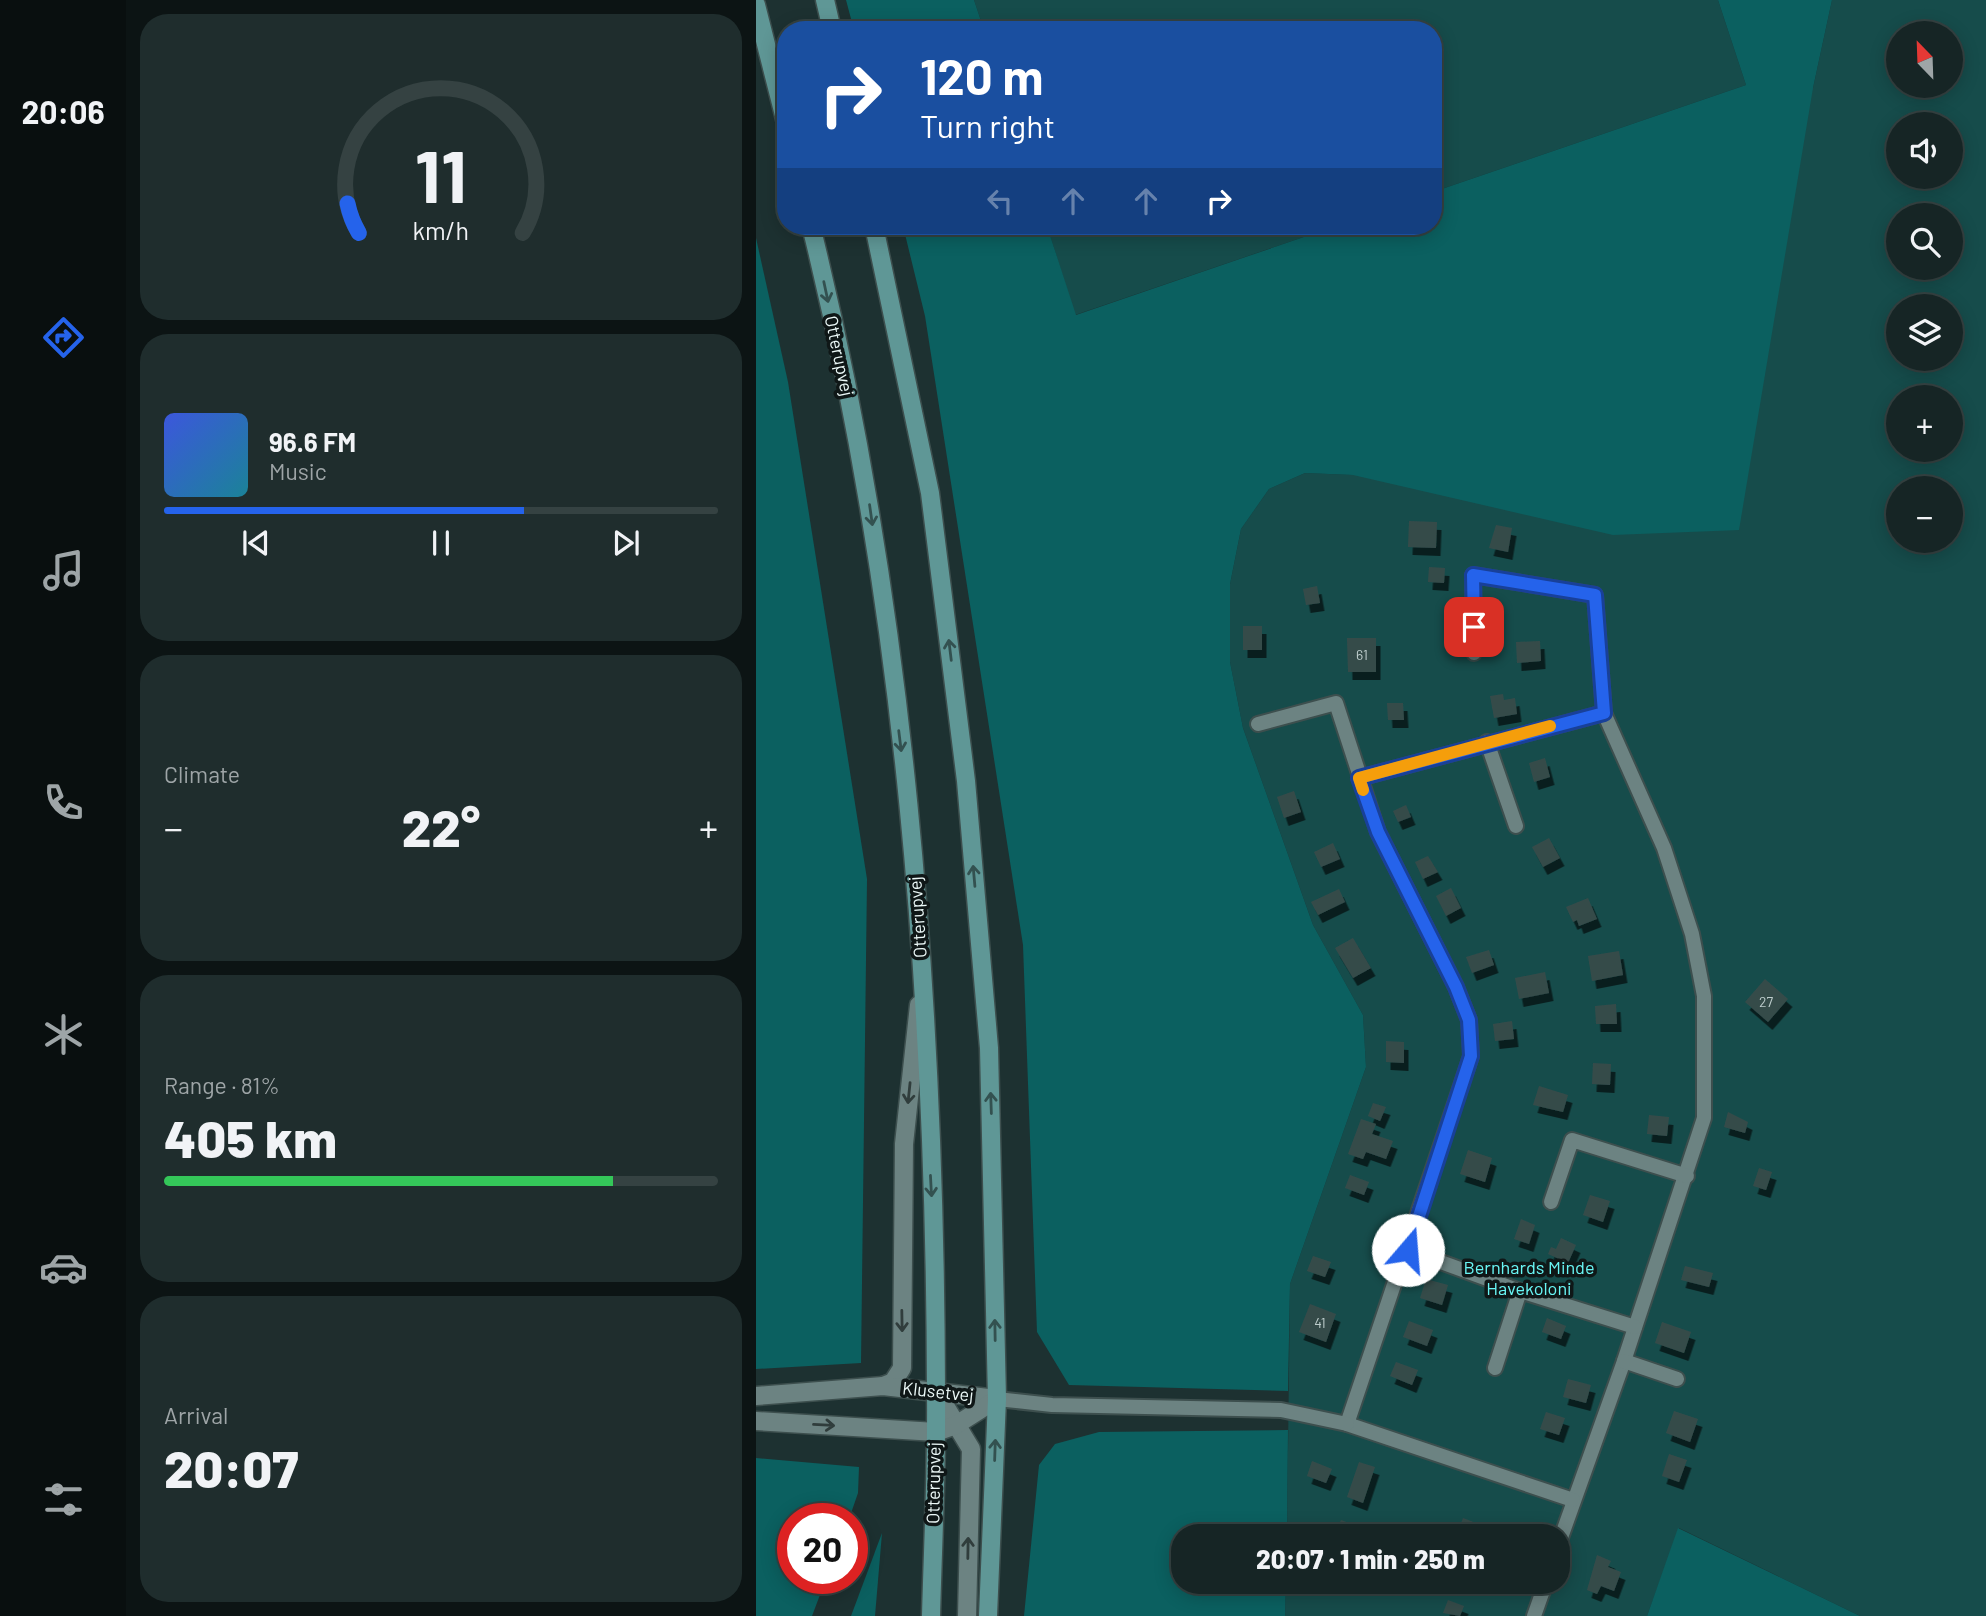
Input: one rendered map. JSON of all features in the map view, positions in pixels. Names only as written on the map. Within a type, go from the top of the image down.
[{"type":"main road","points":[[825,0],[830,21]]},
{"type":"main road","points":[[756,5],[777,87]]},
{"type":"main road","name":"Otterupvej","points":[[813,235],[870,505],[907,801],[922,977],[933,1230],[936,1432],[931,1616]]},
{"type":"main road","points":[[876,235],[930,492],[966,781],[989,1048],[997,1399],[988,1616]]},
{"type":"street","points":[[883,1386],[893,1382],[902,1368],[904,1144],[922,977]]},
{"type":"street","name":"Klusetvej","points":[[756,1396],[883,1386],[997,1399]]},
{"type":"street","points":[[936,1391],[971,1449],[967,1616]]},
{"type":"street","name":"Klusetvej","points":[[756,1422],[936,1432],[956,1425],[997,1399]]},
{"type":"lane","points":[[1474,653],[1473,575],[1595,595],[1604,713],[1664,848],[1681,895],[1704,996],[1704,1118],[1625,1361],[1565,1524]]},
{"type":"lane","points":[[1258,724],[1336,703],[1378,832],[1456,987],[1469,1020],[1471,1056],[1408,1250],[1347,1424]]},
{"type":"lane","points":[[1359,778],[1604,713]]},
{"type":"lane","points":[[1487,742],[1516,825]]},
{"type":"lane","points":[[1551,1202],[1572,1140],[1687,1176]]},
{"type":"lane","points":[[1408,1250],[1520,1291],[1635,1327]]},
{"type":"lane","points":[[1495,1368],[1520,1291]]},
{"type":"lane","points":[[1625,1361],[1677,1379]]},
{"type":"lane","points":[[997,1399],[1052,1405],[1281,1410],[1347,1424],[1573,1500]]},
{"type":"lane","points":[[1534,1616],[1542,1594]]},
{"type":"green space","points":[[974,0],[1718,0],[1746,85],[1442,189],[1442,21],[981,21]]},
{"type":"green space","name":"Bernhards Minde Havekoloni","points":[[1832,0],[1986,0],[1986,1616],[1860,1616],[1679,1528],[1647,1616],[1285,1616],[1286,1594],[1570,1594],[1570,1524],[1287,1524],[1290,1284],[1366,1067],[1363,1015],[1313,925],[1243,728],[1230,662],[1230,584],[1241,529],[1269,489],[1305,473],[1353,475],[1813,88]]},
{"type":"green space","points":[[1050,235],[1310,235],[1075,315]]},
{"type":"shaded area","points":[[846,0],[974,0],[981,21],[852,21]]},
{"type":"shaded area","points":[[1718,0],[1832,0],[1813,88],[1739,530],[1613,535],[1353,475],[1305,473],[1269,489],[1241,529],[1230,584],[1230,662],[1243,728],[1313,925],[1363,1015],[1366,1067],[1290,1284],[1288,1391],[1069,1385],[1037,1332],[1023,945],[925,316],[905,235],[1050,235],[1076,315],[1310,235],[1442,235],[1442,189],[1746,85]]},
{"type":"shaded area","points":[[756,238],[788,382],[867,879],[861,1363],[756,1369]]},
{"type":"shaded area","points":[[1288,1430],[1287,1524],[1171,1524],[1171,1594],[1286,1594],[1285,1616],[1024,1616],[1039,1465],[1055,1444],[1099,1432]]},
{"type":"shaded area","points":[[756,1458],[859,1467],[858,1493],[855,1503],[777,1503],[777,1594],[820,1594],[812,1616],[756,1616]]},
{"type":"shaded area","points":[[1678,1528],[1860,1616],[1647,1616]]},
{"type":"shaded area","points":[[882,1533],[875,1616],[851,1616],[859,1594],[868,1594],[868,1570]]},
{"type":"building","points":[[1409,521],[1437,522],[1436,548],[1408,547]]},
{"type":"building","points":[[1496,525],[1512,528],[1508,552],[1489,548]]},
{"type":"building","points":[[1429,567],[1445,568],[1444,583],[1428,582]]},
{"type":"building","points":[[1317,586],[1320,603],[1306,605],[1303,589]]},
{"type":"building","points":[[1243,626],[1262,626],[1262,650],[1243,650]]},
{"type":"building","points":[[1347,638],[1376,638],[1376,672],[1348,672]]},
{"type":"building","points":[[1540,641],[1541,661],[1517,663],[1516,642]]},
{"type":"building","points":[[1503,694],[1504,700],[1515,698],[1517,714],[1494,718],[1490,696]]},
{"type":"building","points":[[1387,703],[1403,703],[1404,720],[1388,720]]},
{"type":"building","points":[[1545,758],[1550,777],[1534,782],[1529,763]]},
{"type":"building","points":[[1294,791],[1301,812],[1284,818],[1277,797]]},
{"type":"building","points":[[1406,805],[1411,817],[1398,822],[1393,811]]},
{"type":"building","points":[[1549,838],[1560,858],[1543,867],[1532,847]]},
{"type":"building","points":[[1333,843],[1340,859],[1321,867],[1314,852]]},
{"type":"building","points":[[1428,856],[1438,872],[1423,879],[1415,862]]},
{"type":"building","points":[[1451,888],[1461,908],[1446,916],[1436,896]]},
{"type":"building","points":[[1339,889],[1345,902],[1318,915],[1311,902]]},
{"type":"building","points":[[1588,898],[1597,919],[1579,926],[1577,920],[1573,922],[1566,907]]},
{"type":"building","points":[[1353,938],[1371,968],[1353,978],[1335,948]]},
{"type":"building","points":[[1489,950],[1494,965],[1472,973],[1466,957]]},
{"type":"building","points":[[1619,951],[1623,975],[1592,981],[1588,956]]},
{"type":"building","points":[[1545,972],[1549,993],[1519,999],[1515,978]]},
{"type":"building","points":[[1765,979],[1788,999],[1768,1022],[1745,1002]]},
{"type":"building","points":[[1616,1004],[1617,1024],[1596,1024],[1595,1006]]},
{"type":"building","points":[[1512,1021],[1514,1039],[1495,1041],[1493,1024]]},
{"type":"building","points":[[1386,1041],[1404,1042],[1404,1063],[1386,1062]]},
{"type":"building","points":[[1593,1063],[1611,1064],[1610,1085],[1592,1084]]},
{"type":"building","points":[[1539,1086],[1568,1095],[1563,1112],[1533,1105]]},
{"type":"building","points":[[1373,1103],[1386,1107],[1380,1121],[1368,1116]]},
{"type":"building","points":[[1728,1112],[1748,1122],[1745,1133],[1724,1127]]},
{"type":"building","points":[[1649,1115],[1669,1117],[1667,1136],[1647,1134]]},
{"type":"building","points":[[1361,1119],[1376,1124],[1372,1134],[1393,1141],[1386,1159],[1366,1152],[1363,1159],[1348,1154]]},
{"type":"building","points":[[1468,1150],[1492,1158],[1485,1182],[1460,1174]]},
{"type":"building","points":[[1759,1168],[1772,1172],[1766,1190],[1753,1186]]},
{"type":"building","points":[[1350,1175],[1369,1182],[1364,1195],[1345,1188]]},
{"type":"building","points":[[1590,1195],[1610,1201],[1603,1222],[1583,1215]]},
{"type":"building","points":[[1521,1219],[1535,1225],[1529,1244],[1514,1239]]},
{"type":"building","points":[[1561,1238],[1576,1245],[1568,1263],[1548,1254],[1551,1247],[1556,1249]]},
{"type":"building","points":[[1313,1256],[1331,1262],[1325,1277],[1307,1271]]},
{"type":"building","points":[[1685,1266],[1713,1273],[1709,1287],[1681,1280]]},
{"type":"building","points":[[1426,1279],[1448,1285],[1442,1305],[1420,1298]]},
{"type":"building","points":[[1310,1304],[1336,1314],[1326,1342],[1299,1332]]},
{"type":"building","points":[[1547,1318],[1566,1326],[1561,1339],[1542,1332]]},
{"type":"building","points":[[1409,1321],[1433,1330],[1427,1346],[1403,1337]]},
{"type":"building","points":[[1662,1322],[1691,1332],[1684,1353],[1655,1343]]},
{"type":"building","points":[[1396,1362],[1418,1370],[1412,1385],[1390,1376]]},
{"type":"building","points":[[1568,1379],[1591,1385],[1586,1403],[1563,1397]]},
{"type":"building","points":[[1674,1411],[1698,1419],[1690,1442],[1666,1433]]},
{"type":"building","points":[[1546,1412],[1565,1418],[1559,1435],[1540,1429]]},
{"type":"building","points":[[1669,1454],[1687,1460],[1679,1482],[1662,1476]]},
{"type":"building","points":[[1312,1461],[1332,1469],[1326,1483],[1307,1476]]},
{"type":"building","points":[[1359,1462],[1375,1467],[1363,1503],[1347,1497]]},
{"type":"building","points":[[1463,1518],[1476,1523],[1476,1524],[1461,1524]]},
{"type":"building","points":[[1597,1555],[1611,1561],[1608,1567],[1621,1572],[1614,1591],[1601,1586],[1597,1594],[1587,1590]]},
{"type":"building","points":[[1448,1600],[1464,1606],[1460,1616],[1443,1613]]},
{"type":"slow traffic","points":[[1363,790],[1359,778],[1550,726]]},
{"type":"route","points":[[1408,1250],[1471,1056],[1469,1020],[1456,987],[1378,832],[1359,778],[1604,713],[1595,595],[1473,575],[1474,627]]}]
